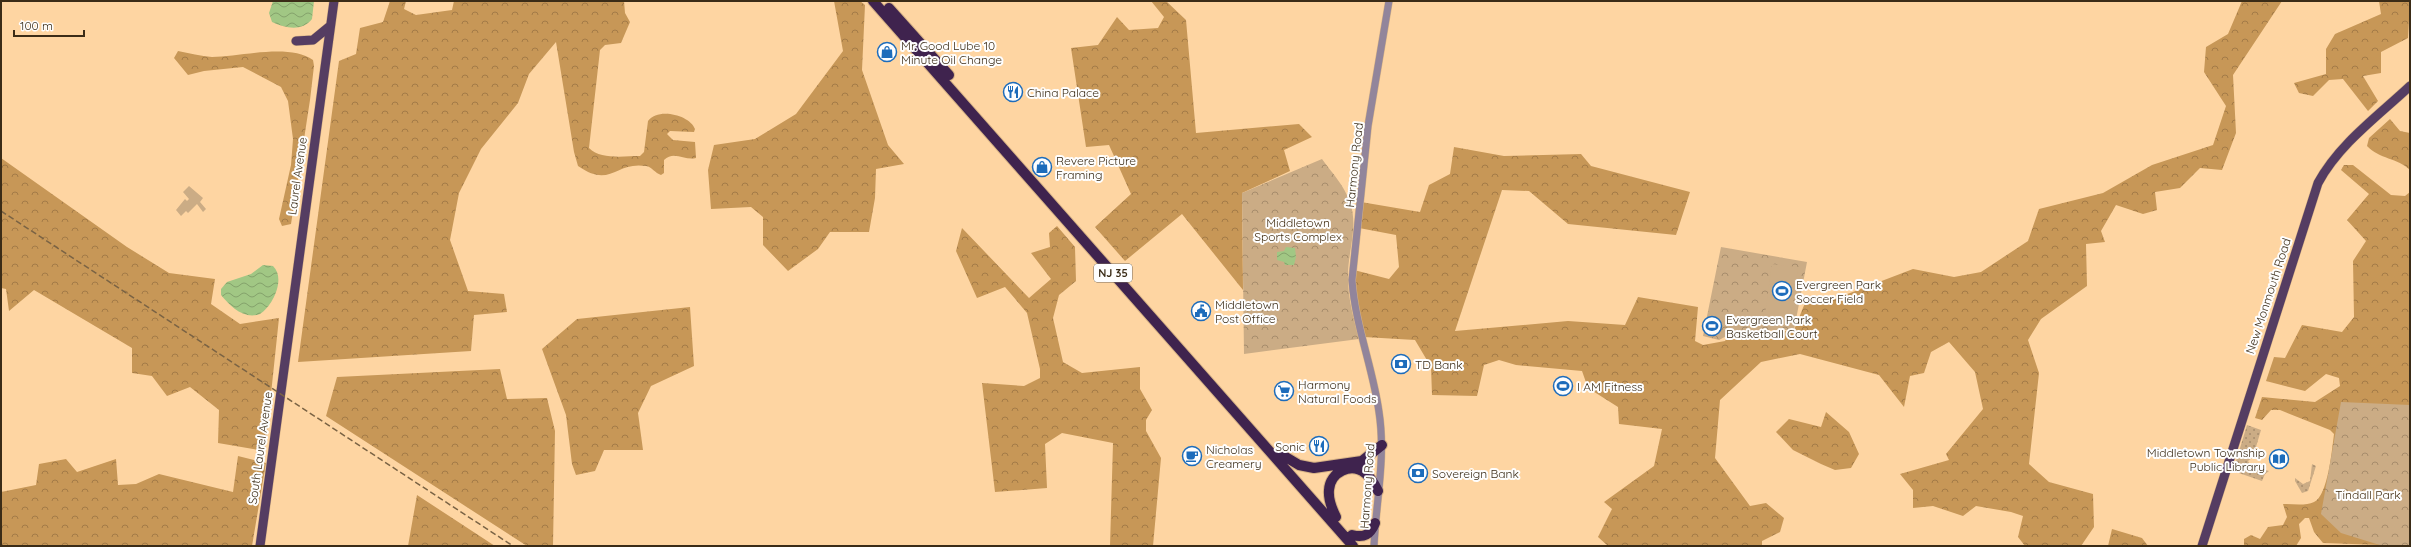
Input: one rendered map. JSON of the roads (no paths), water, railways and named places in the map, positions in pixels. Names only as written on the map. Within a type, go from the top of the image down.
[{"type":"highway","name":"NJ 35","points":[[873,1],[1350,541],[1361,546]]},
{"type":"highway","name":"NJ 35","points":[[882,1],[889,6],[1336,517],[1350,541]]},
{"type":"highway","points":[[1279,453],[1298,465],[1314,468],[1362,461],[1382,445]]},
{"type":"highway","points":[[1336,517],[1330,502],[1328,489],[1333,477],[1341,471],[1351,468],[1364,472],[1378,490]]},
{"type":"highway","points":[[1350,541],[1367,535],[1375,523]]},
{"type":"main road","name":"Laurel Avenue","points":[[285,353],[334,1]]},
{"type":"main road","points":[[296,41],[313,40],[330,26]]},
{"type":"main road","name":"New Monmouth Road","points":[[2202,546],[2318,183],[2333,159],[2347,143],[2410,86]]},
{"type":"main road","name":"South Laurel Avenue","points":[[260,546],[285,353]]},
{"type":"street","name":"Harmony Road","points":[[1374,546],[1382,445],[1377,400],[1355,301],[1352,280],[1368,126],[1389,1]]},
{"type":"water","points":[[273,1],[314,1],[312,19],[303,26],[293,28],[272,22],[269,13]]},
{"type":"water","points":[[1286,247],[1295,248],[1296,257],[1294,265],[1285,265],[1284,262],[1277,260],[1277,252],[1284,251]]},
{"type":"water","points":[[263,265],[273,266],[277,271],[278,284],[276,292],[269,305],[260,314],[243,314],[233,307],[221,295],[221,289],[227,282],[251,274]]},
{"type":"railway","points":[[1,211],[513,546]]},
{"type":"place","name":"Mr. Good Lube 10 Minute Oil Change","points":[[887,52]]},
{"type":"place","name":"China Palace","points":[[1013,92]]},
{"type":"place","name":"Revere Picture Framing","points":[[1042,167]]},
{"type":"place","name":"Evergreen Park Soccer Field","points":[[1782,291]]},
{"type":"place","name":"Middletown Post Office","points":[[1201,311]]},
{"type":"place","name":"Evergreen Park Basketball Court","points":[[1712,326]]},
{"type":"place","name":"TD Bank","points":[[1401,364]]},
{"type":"place","name":"I AM Fitness","points":[[1563,386]]},
{"type":"place","name":"Harmony Natural Foods","points":[[1284,391]]},
{"type":"place","name":"Sonic","points":[[1319,446]]},
{"type":"place","name":"Nicholas Creamery","points":[[1192,456]]},
{"type":"place","name":"Middletown Township Public Library","points":[[2279,459]]},
{"type":"place","name":"Sovereign Bank","points":[[1418,473]]},
{"type":"park label","name":"Middletown Sports Complex","points":[[1298,229]]},
{"type":"park label","name":"Tindall Park","points":[[2368,494]]}]
